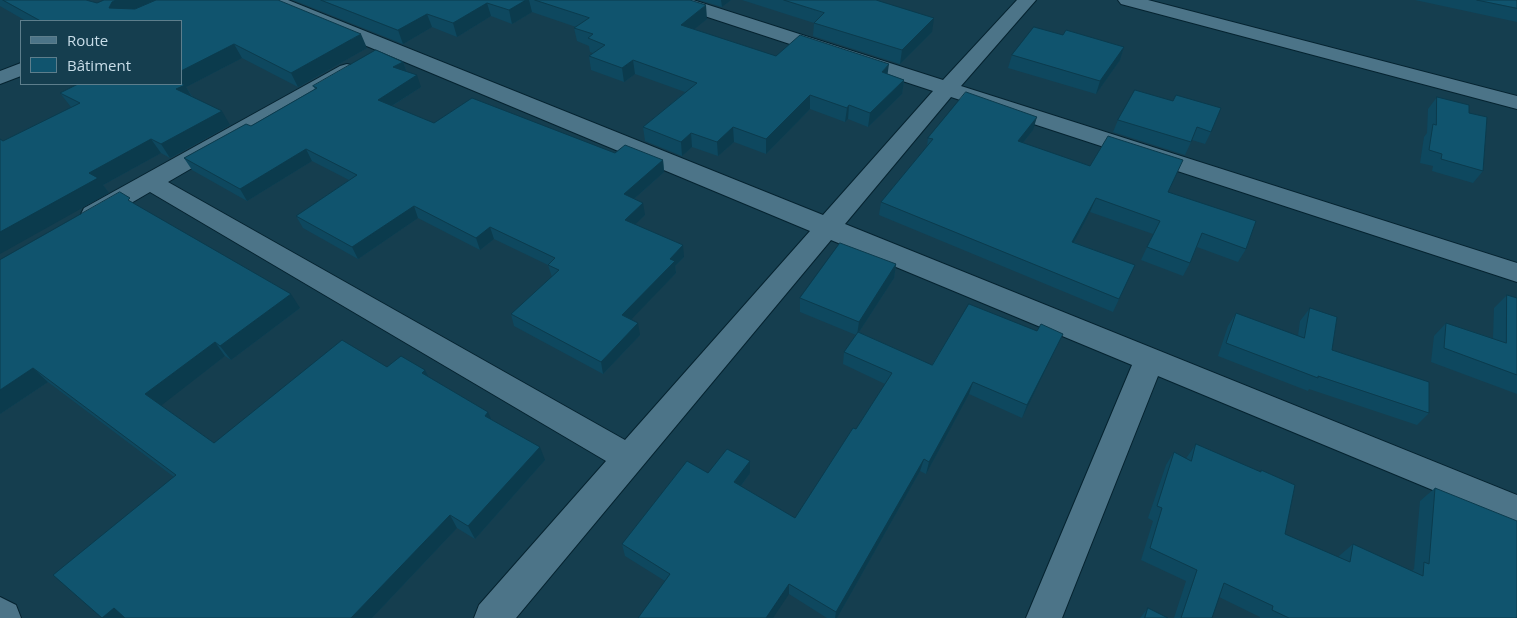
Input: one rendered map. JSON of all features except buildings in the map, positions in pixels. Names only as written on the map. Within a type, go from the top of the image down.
[{"type":"street","points":[[272,0],[1150,358],[1517,510]]},
{"type":"street","points":[[674,0],[1517,273]]},
{"type":"street","points":[[492,618],[947,88],[1027,0]]},
{"type":"street","points":[[1127,0],[1517,103]]},
{"type":"street","points":[[75,225],[387,47]]},
{"type":"street","points":[[0,78],[20,68]]},
{"type":"street","points":[[150,182],[630,459]]},
{"type":"street","points":[[1044,618],[1150,358]]},
{"type":"street","points":[[0,614],[3,618]]}]
